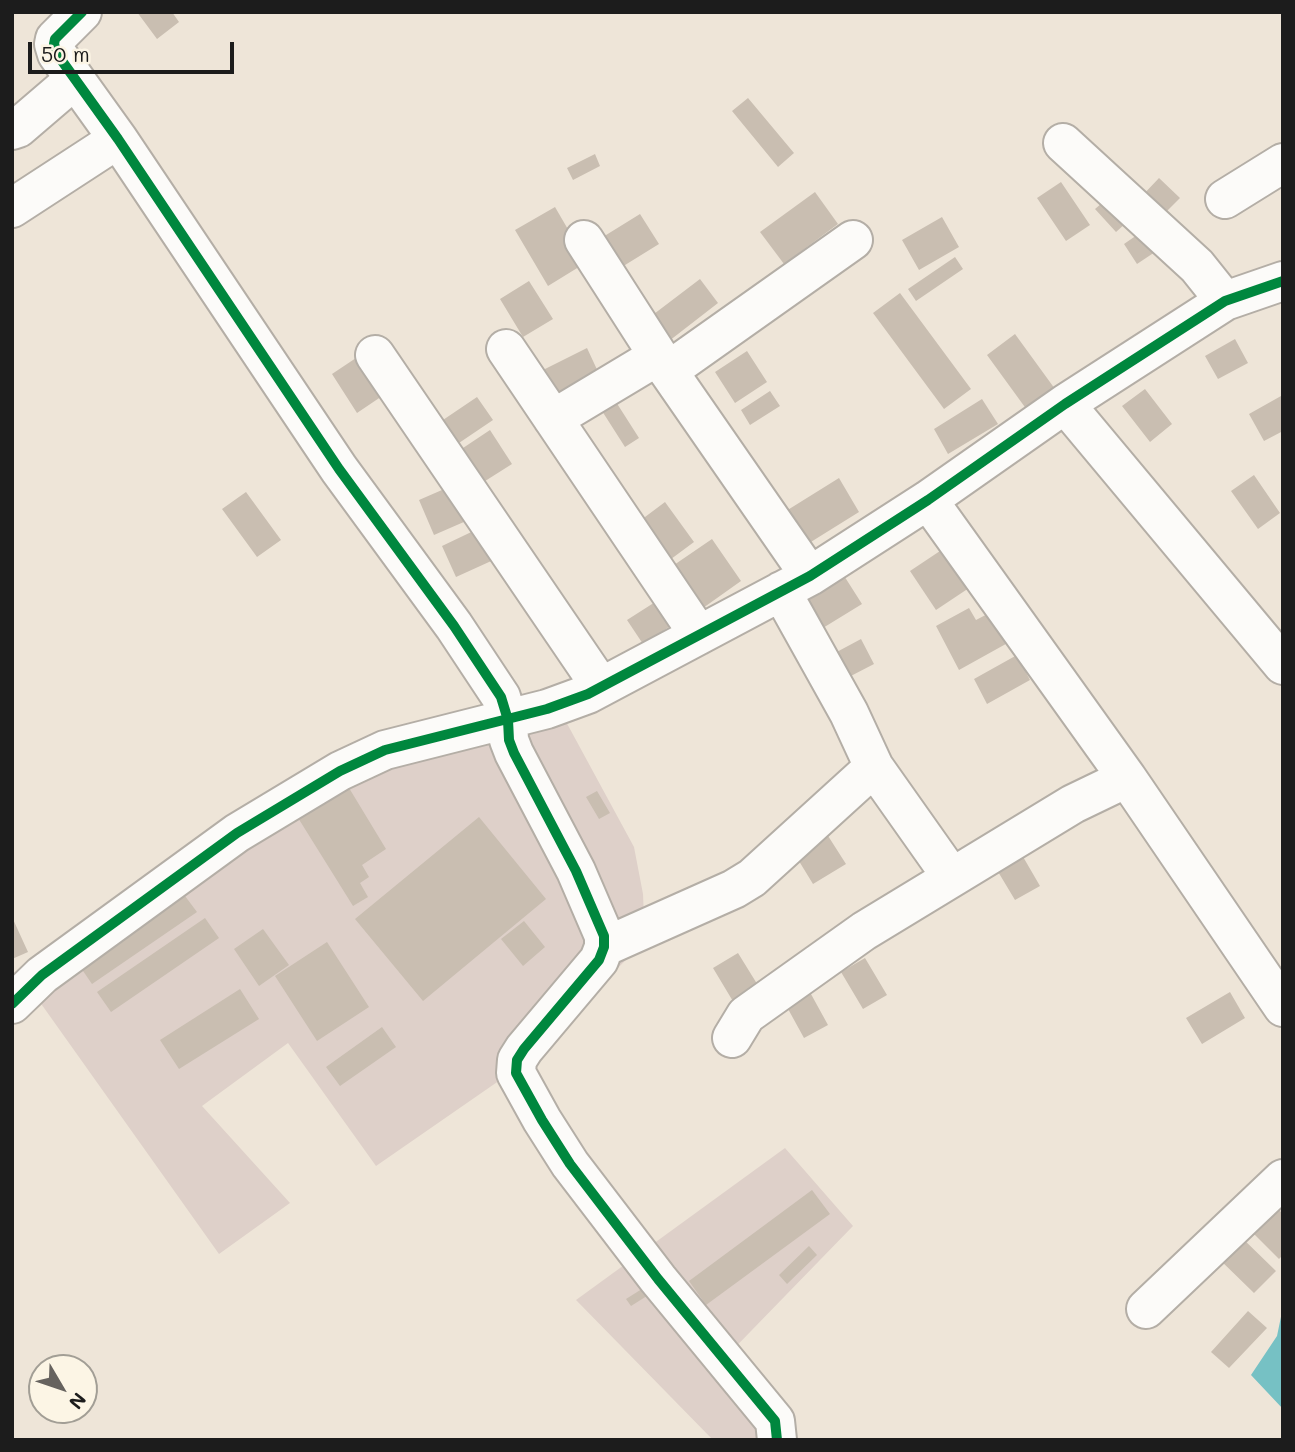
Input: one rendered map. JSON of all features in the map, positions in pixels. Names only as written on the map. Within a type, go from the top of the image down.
[{"type":"street","points":[[82,12],[55,39],[57,54],[118,139],[331,458],[454,626],[501,697],[514,753],[576,871],[604,936],[604,947],[599,960],[524,1049],[515,1067],[516,1073],[570,1164],[658,1279],[775,1422],[777,1440]]},
{"type":"street","points":[[12,130],[18,128],[74,80]]},
{"type":"street","points":[[12,208],[118,139]]},
{"type":"street","points":[[1063,143],[1198,266],[1224,301]]},
{"type":"street","points":[[1225,199],[1283,163]]},
{"type":"street","points":[[584,240],[663,363],[796,584],[874,767],[951,876]]},
{"type":"street","points":[[553,419],[663,363],[853,240]]},
{"type":"street","points":[[12,1004],[42,975],[237,833],[340,771],[385,750],[547,709],[601,687],[796,584],[928,500],[1065,404],[1224,301],[1283,281]]},
{"type":"street","points":[[506,349],[699,635]]},
{"type":"street","points":[[375,355],[601,687]]},
{"type":"street","points":[[1065,404],[1283,665]]},
{"type":"street","points":[[928,500],[1127,778],[1283,1007]]},
{"type":"street","points":[[604,947],[734,889],[752,878],[874,767]]},
{"type":"street","points":[[732,1038],[747,1014],[864,930],[1073,804],[1127,778]]},
{"type":"street","points":[[1146,1310],[1283,1178]]},
{"type":"shaded area","points":[[564,718],[634,847],[643,894],[645,941],[516,1069],[376,1166],[288,1043],[202,1106],[290,1203],[219,1254],[32,991],[370,760]]},
{"type":"shaded area","points":[[785,1148],[853,1226],[718,1365],[768,1440],[713,1440],[576,1300]]},
{"type":"water","points":[[1283,1307],[1283,1409],[1251,1375],[1277,1336]]},
{"type":"building","points":[[137,12],[172,12],[179,22],[157,39]]},
{"type":"building","points":[[748,98],[794,153],[778,167],[732,111]]},
{"type":"building","points":[[595,154],[600,166],[573,180],[567,168]]},
{"type":"building","points":[[1159,178],[1180,198],[1162,216],[1141,197]]},
{"type":"building","points":[[1061,182],[1090,225],[1066,241],[1037,198]]},
{"type":"building","points":[[1116,191],[1136,214],[1116,232],[1095,209]]},
{"type":"building","points":[[815,192],[838,224],[784,264],[760,232]]},
{"type":"building","points":[[555,207],[587,262],[548,286],[515,230]]},
{"type":"building","points":[[640,214],[659,244],[617,270],[598,240]]},
{"type":"building","points":[[942,217],[959,247],[919,270],[902,240]]},
{"type":"building","points":[[1150,226],[1164,246],[1137,264],[1124,244]]},
{"type":"building","points":[[955,257],[963,269],[916,301],[908,289]]},
{"type":"building","points":[[700,279],[718,303],[669,341],[650,317]]},
{"type":"building","points":[[529,281],[553,319],[523,337],[500,299]]},
{"type":"building","points":[[900,293],[971,389],[944,409],[873,313]]},
{"type":"building","points":[[1015,334],[1055,389],[1027,410],[987,355]]},
{"type":"building","points":[[1235,339],[1248,363],[1218,379],[1205,356]]},
{"type":"building","points":[[587,348],[600,376],[556,397],[543,370]]},
{"type":"building","points":[[368,350],[394,388],[357,413],[332,374]]},
{"type":"building","points":[[747,351],[767,382],[735,403],[715,372]]},
{"type":"building","points":[[1145,389],[1172,424],[1150,442],[1122,406]]},
{"type":"building","points":[[609,391],[639,438],[625,447],[595,400]]},
{"type":"building","points":[[770,391],[780,406],[750,425],[741,410]]},
{"type":"building","points":[[1281,396],[1283,431],[1264,441],[1249,414]]},
{"type":"building","points":[[477,397],[493,420],[456,445],[440,422]]},
{"type":"building","points":[[982,399],[998,424],[948,454],[934,429]]},
{"type":"building","points":[[490,430],[512,464],[482,483],[460,450]]},
{"type":"building","points":[[1254,475],[1280,513],[1258,529],[1231,491]]},
{"type":"building","points":[[839,478],[859,512],[806,545],[786,511]]},
{"type":"building","points":[[458,483],[473,518],[434,535],[419,500]]},
{"type":"building","points":[[246,492],[281,540],[257,557],[222,509]]},
{"type":"building","points":[[665,502],[694,542],[667,562],[637,523]]},
{"type":"building","points":[[486,525],[500,557],[456,577],[442,546]]},
{"type":"building","points":[[712,539],[741,581],[703,608],[674,565]]},
{"type":"building","points":[[949,545],[975,584],[936,610],[910,571]]},
{"type":"building","points":[[841,571],[862,604],[818,631],[798,599]]},
{"type":"building","points":[[663,597],[678,621],[643,644],[627,620]]},
{"type":"building","points":[[969,608],[976,620],[997,609],[1013,640],[959,670],[936,626]]},
{"type":"building","points":[[861,639],[874,664],[845,679],[833,654]]},
{"type":"building","points":[[1017,655],[1030,680],[987,704],[974,679]]},
{"type":"building","points":[[346,783],[386,849],[362,865],[369,877],[360,883],[368,897],[353,906],[295,813]]},
{"type":"building","points":[[597,791],[610,813],[599,819],[586,797]]},
{"type":"building","points":[[479,817],[546,899],[423,1001],[355,919]]},
{"type":"building","points":[[823,828],[846,864],[813,884],[791,848]]},
{"type":"building","points":[[1022,855],[1040,886],[1015,900],[997,870]]},
{"type":"building","points":[[185,896],[197,912],[92,984],[81,968]]},
{"type":"building","points":[[12,917],[28,952],[12,959]]},
{"type":"building","points":[[205,918],[219,938],[111,1012],[97,992]]},
{"type":"building","points":[[524,921],[545,947],[523,966],[501,939]]},
{"type":"building","points":[[263,929],[289,965],[259,986],[234,949]]},
{"type":"building","points":[[327,942],[369,1007],[317,1041],[275,976]]},
{"type":"building","points":[[738,953],[759,987],[734,1003],[713,968]]},
{"type":"building","points":[[865,958],[887,995],[863,1009],[841,972]]},
{"type":"building","points":[[806,985],[828,1025],[804,1038],[782,998]]},
{"type":"building","points":[[240,989],[259,1019],[179,1069],[160,1040]]},
{"type":"building","points":[[1230,992],[1245,1018],[1202,1044],[1186,1018]]},
{"type":"building","points":[[382,1027],[396,1047],[340,1086],[326,1067]]},
{"type":"building","points":[[812,1190],[830,1214],[706,1305],[689,1281]]},
{"type":"building","points":[[1262,1193],[1283,1214],[1283,1255],[1279,1259],[1238,1218]]},
{"type":"building","points":[[1238,1234],[1276,1271],[1254,1293],[1216,1256]]},
{"type":"building","points":[[809,1246],[817,1255],[787,1284],[779,1275]]},
{"type":"building","points":[[645,1287],[650,1294],[631,1306],[626,1299]]},
{"type":"building","points":[[1248,1311],[1267,1328],[1229,1368],[1211,1352]]},
{"type":"cycle path","points":[[82,12],[55,39],[57,54],[118,139],[339,469],[454,626],[501,697],[514,753],[576,871],[604,936],[604,947],[599,960],[524,1049],[517,1060],[516,1073],[570,1164],[658,1279],[775,1421],[777,1440]]},
{"type":"cycle path","points":[[12,1004],[42,975],[237,833],[340,771],[385,750],[547,709],[588,694],[810,576],[928,500],[1065,404],[1225,301],[1283,281]]}]
